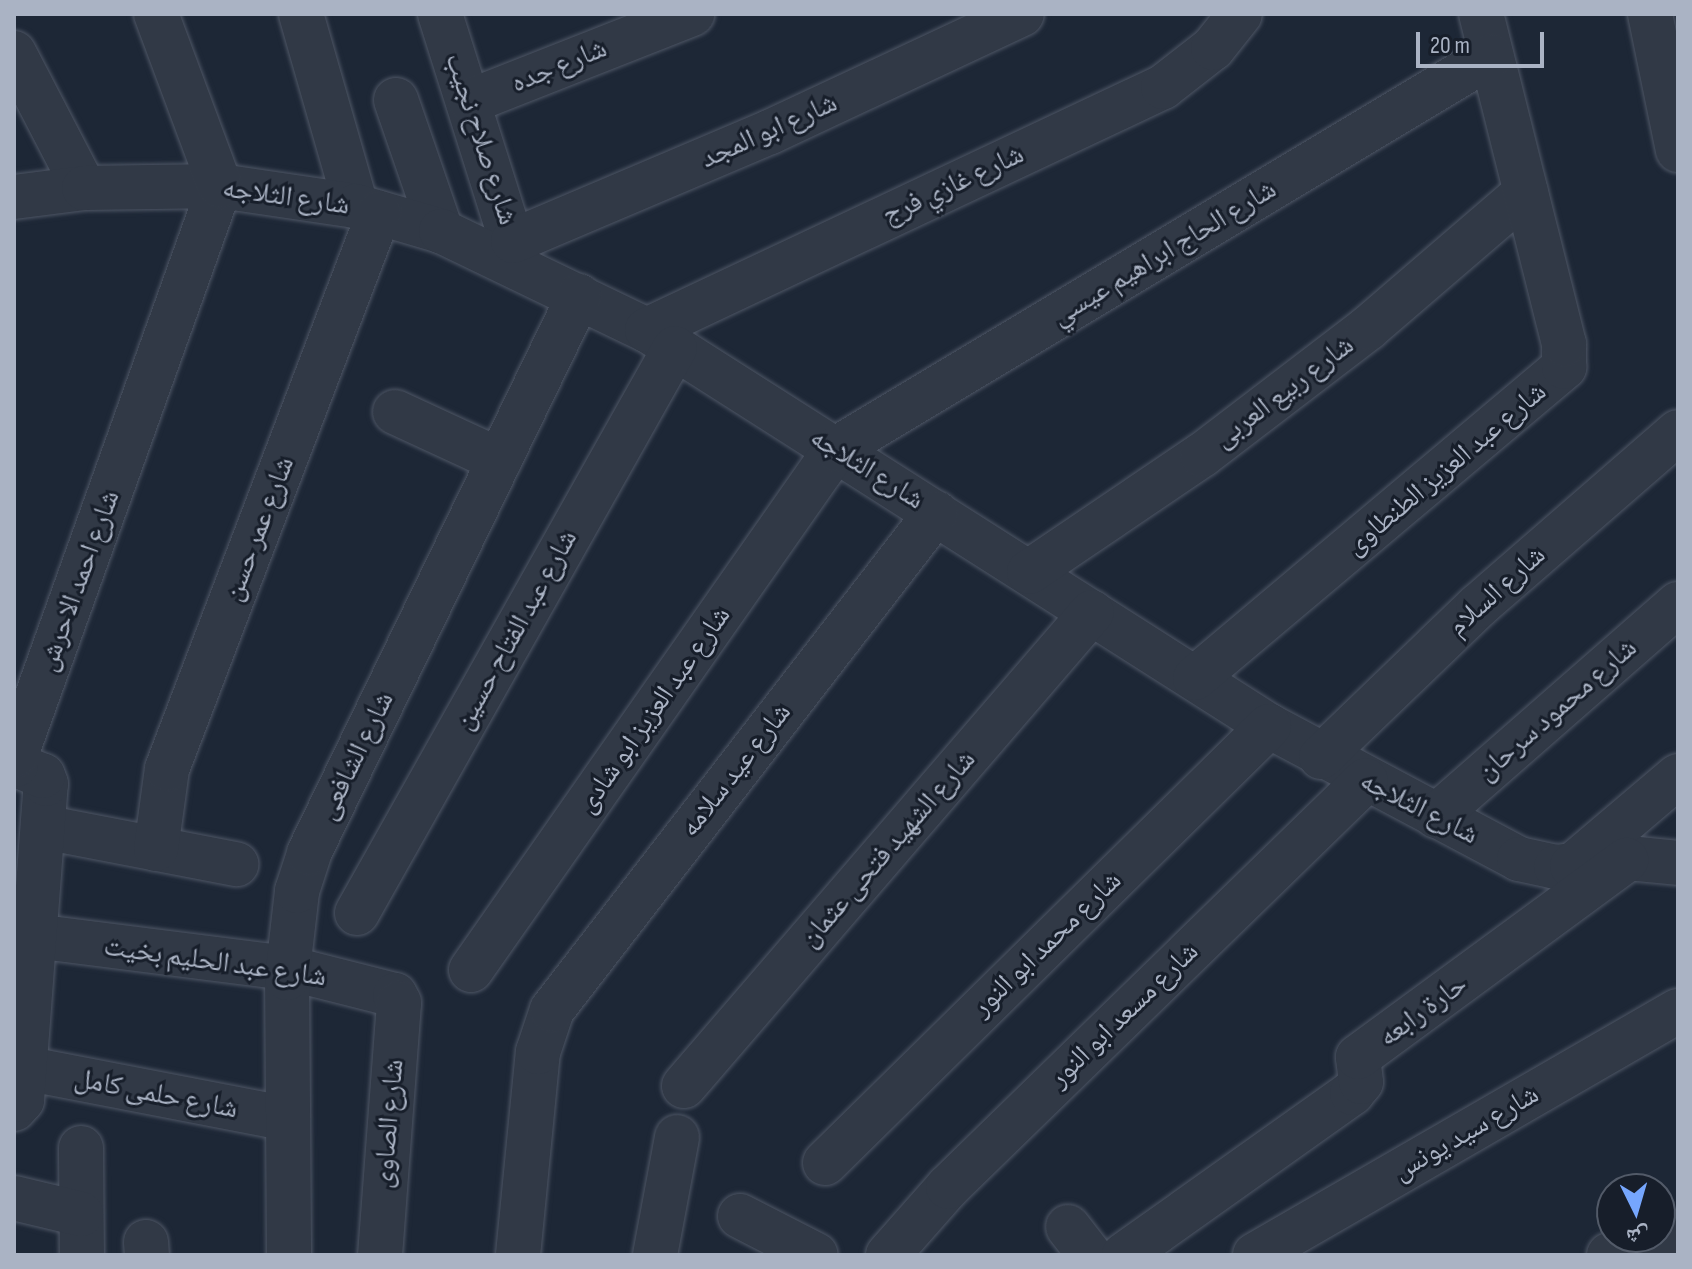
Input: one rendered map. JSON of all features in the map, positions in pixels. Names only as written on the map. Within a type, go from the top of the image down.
[{"type":"street","points":[[156,14],[220,186]]},
{"type":"street","points":[[301,14],[367,210]]},
{"type":"street","name":"شارع صلاح نجيب","points":[[440,14],[471,101],[516,253]]},
{"type":"street","name":"شارع جده","points":[[471,101],[692,14]]},
{"type":"street","name":"شارع ابو المجد","points":[[516,253],[1022,14]]},
{"type":"street","name":"شارع غازي فرج","points":[[661,339],[1163,87],[1213,48],[1240,14]]},
{"type":"street","name":"شارع عبد العزيز الطنطاوى","points":[[1195,678],[1559,374],[1564,344],[1481,14]]},
{"type":"street","points":[[1650,14],[1678,150]]},
{"type":"street","points":[[14,53],[84,188]]},
{"type":"street","name":"شارع الحاج ابراهيم عيسي","points":[[836,449],[1491,56]]},
{"type":"street","points":[[396,100],[441,231]]},
{"type":"street","name":"شارع الثلاجه","points":[[14,197],[84,188],[220,186],[367,210],[516,253],[579,296],[661,339],[1321,757],[1519,859],[1572,866],[1628,858],[1678,863]]},
{"type":"street","name":"شارع احمد الاحرش","points":[[19,1088],[34,936],[33,843],[46,779],[20,769],[16,755],[220,186]]},
{"type":"street","name":"شارع ربيع العربى","points":[[1029,572],[1214,446],[1368,328],[1526,192]]},
{"type":"street","name":"شارع عمر حسن","points":[[156,849],[167,769],[367,210]]},
{"type":"street","name":"شارع الشافعى","points":[[289,1255],[288,968],[297,891],[309,853],[579,296]]},
{"type":"street","name":"شارع عبد الفتاح حسين","points":[[357,913],[661,339]]},
{"type":"street","points":[[395,412],[499,460]]},
{"type":"street","name":"شارع السلام","points":[[1321,757],[1478,606],[1678,432]]},
{"type":"street","name":"شارع عبد العزيز ابو شادى","points":[[471,970],[836,449]]},
{"type":"street","name":"شارع عيد سلامه","points":[[518,1255],[544,1031],[564,991],[936,513]]},
{"type":"street","name":"شارع محمود سرحان","points":[[1436,816],[1678,604]]},
{"type":"street","name":"شارع الشهيد فتحى عثمان","points":[[684,1086],[1092,612]]},
{"type":"street","name":"شارع محمد ابو النور","points":[[825,1163],[1269,726]]},
{"type":"street","points":[[1572,866],[1678,776]]},
{"type":"street","name":"شارع مسعد ابو النور","points":[[888,1255],[948,1187],[1366,780]]},
{"type":"street","points":[[33,843],[156,849],[236,864]]},
{"type":"street","name":"حارة رابعه","points":[[1124,1255],[1352,1093],[1361,1082],[1358,1057],[1628,858]]},
{"type":"street","name":"شارع عبد الحليم بخيت","points":[[34,936],[288,968],[395,995]]},
{"type":"street","name":"شارع الصاوى","points":[[380,1255],[399,1010],[395,995]]},
{"type":"street","name":"شارع سيد يونس","points":[[1255,1255],[1678,1011]]},
{"type":"street","name":"شارع حلمى كامل","points":[[19,1088],[288,1119]]},
{"type":"street","points":[[655,1255],[677,1137]]},
{"type":"street","points":[[14,1198],[82,1234],[81,1148]]},
{"type":"street","points":[[740,1216],[816,1255]]},
{"type":"street","points":[[1609,1255],[1678,1233]]}]
